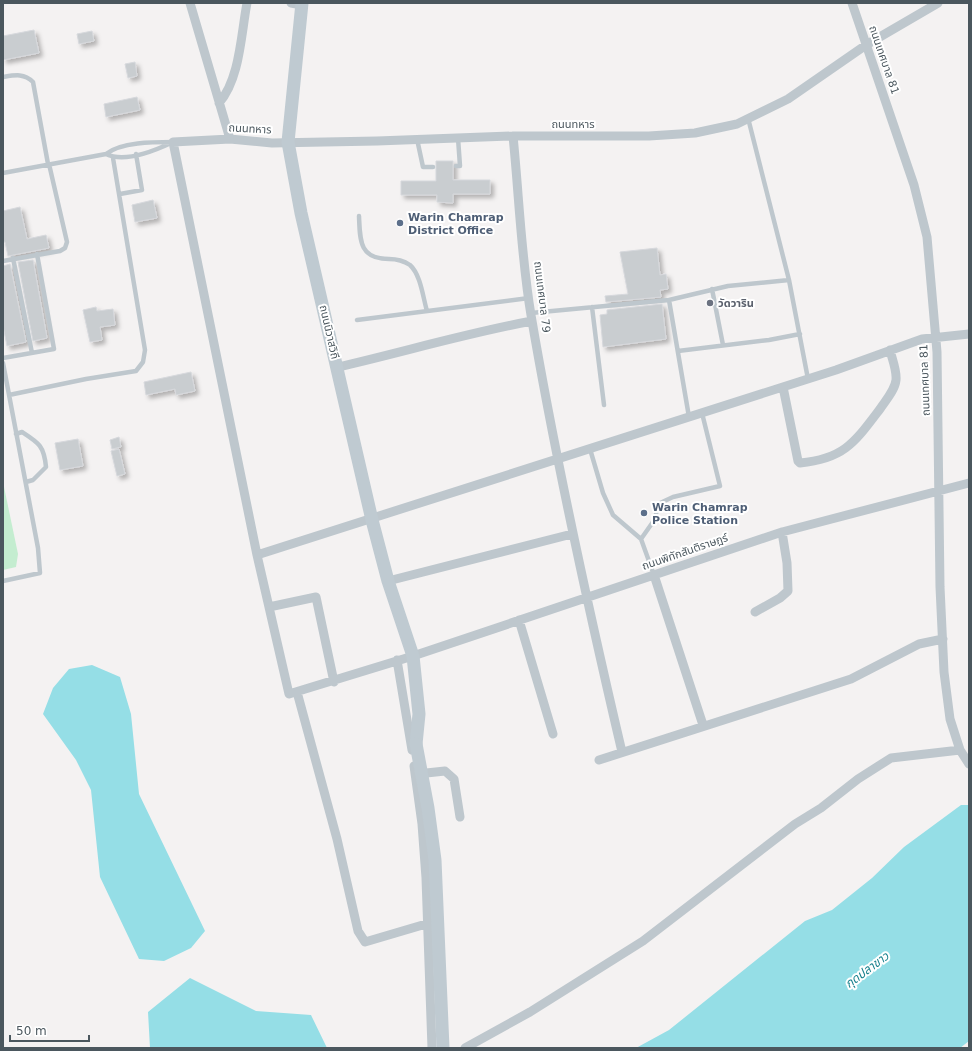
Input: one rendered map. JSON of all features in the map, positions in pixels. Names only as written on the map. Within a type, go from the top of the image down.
[{"type":"main road","name":"ถนนนิวาสวิถี","points":[[298,4],[288,142],[301,213],[338,367],[372,520],[388,581],[413,656],[419,714],[416,744],[428,808],[435,860],[443,1048]]},
{"type":"street","points":[[190,3],[230,139]]},
{"type":"street","points":[[219,103],[227,94],[234,78],[247,3]]},
{"type":"street","name":"ถนนเทศบาล 81","points":[[852,3],[914,185],[927,237],[936,338],[944,672],[950,718],[960,750],[969,764]]},
{"type":"street","name":"ถนนทหาร","points":[[173,142],[230,139],[288,142],[377,142],[417,139],[513,136],[649,136],[695,133],[737,124],[788,99],[866,45],[938,3]]},
{"type":"street","name":"ถนนเทศบาล 79","points":[[513,136],[529,298],[556,459],[586,598],[622,752]]},
{"type":"street","points":[[173,142],[258,555],[289,694],[297,692],[337,839],[358,931],[366,942],[426,924]]},
{"type":"street","points":[[338,367],[410,351],[532,317]]},
{"type":"street","points":[[258,555],[372,520],[590,448],[808,379],[922,339],[969,334]]},
{"type":"street","points":[[783,387],[798,461],[800,463],[810,462],[832,456],[847,448],[858,438],[893,389],[896,378],[890,350]]},
{"type":"street","name":"ถนนพิทักสันติราษฎร์","points":[[297,692],[334,682],[397,660],[413,656],[782,532],[969,483]]},
{"type":"street","points":[[755,612],[780,598],[788,591],[787,564],[782,532]]},
{"type":"street","points":[[388,581],[572,534]]},
{"type":"street","points":[[654,575],[703,725]]},
{"type":"street","points":[[269,607],[316,597],[334,682]]},
{"type":"street","points":[[519,620],[553,734]]},
{"type":"street","points":[[599,760],[703,725],[851,679],[920,644],[943,639]]},
{"type":"street","points":[[397,660],[415,774],[422,832],[426,878],[426,924],[432,1048]]},
{"type":"street","points":[[465,1048],[530,1012],[643,941],[795,824],[821,808],[858,779],[891,758],[960,750]]},
{"type":"street","points":[[415,774],[444,771],[454,779],[460,818]]},
{"type":"lane","points":[[3,78],[20,74],[29,78],[33,82],[49,164],[67,242],[65,248],[60,251],[3,260]]},
{"type":"lane","points":[[748,118],[789,280],[808,379]]},
{"type":"lane","points":[[456,166],[460,166],[458,138]]},
{"type":"lane","points":[[417,139],[422,167],[433,167]]},
{"type":"lane","points":[[3,172],[106,154],[112,149],[148,142],[173,142]]},
{"type":"lane","points":[[106,154],[114,158],[150,152],[173,142]]},
{"type":"lane","points":[[120,194],[142,190],[136,154]]},
{"type":"lane","points":[[9,395],[86,379],[136,372],[143,362],[145,350],[114,158]]},
{"type":"lane","points":[[359,216],[360,237],[365,250],[374,257],[401,261],[411,266],[417,277],[427,311]]},
{"type":"lane","points":[[3,358],[54,349],[37,254]]},
{"type":"lane","points":[[12,258],[32,353]]},
{"type":"lane","points":[[532,317],[592,307],[669,300],[728,286],[789,280]]},
{"type":"lane","points":[[712,289],[723,345]]},
{"type":"lane","points":[[357,320],[529,298]]},
{"type":"lane","points":[[669,300],[689,417]]},
{"type":"lane","points":[[592,307],[604,405]]},
{"type":"lane","points":[[678,351],[769,340],[800,334]]},
{"type":"lane","points":[[3,363],[38,548],[40,573],[3,581]]},
{"type":"lane","points":[[641,539],[655,519],[658,504],[673,497],[720,486],[702,412]]},
{"type":"lane","points":[[16,434],[22,432],[40,443],[45,456],[46,467],[33,480],[26,482]]},
{"type":"lane","points":[[590,448],[603,493],[613,515],[641,539],[654,575]]},
{"type":"green space","points":[[3,482],[18,554],[16,567],[3,570]]},
{"type":"water","points":[[92,665],[120,677],[131,714],[139,794],[205,931],[191,948],[164,961],[139,959],[100,877],[91,790],[76,760],[43,714],[53,688],[69,669]]},
{"type":"water","name":"กุดปลาขาว","points":[[961,805],[969,805],[969,1041],[960,1048],[636,1048],[669,1030],[805,921],[832,910],[872,878],[904,847]]},
{"type":"water","points":[[190,978],[256,1011],[311,1015],[327,1048],[150,1048],[148,1012]]},
{"type":"building","points":[[34,30],[39,53],[3,60],[3,36]]},
{"type":"building","points":[[92,31],[94,41],[79,44],[77,34]]},
{"type":"building","points":[[135,62],[137,76],[128,78],[125,64]]},
{"type":"building","points":[[137,97],[140,110],[106,117],[104,104]]},
{"type":"building","points":[[436,161],[453,161],[453,180],[490,180],[490,194],[453,194],[453,203],[437,202],[437,195],[401,195],[401,181],[436,181]]},
{"type":"building","points":[[153,200],[157,218],[135,222],[132,205]]},
{"type":"building","points":[[20,207],[27,239],[46,235],[49,248],[8,256],[5,242],[3,242],[3,211]]},
{"type":"building","points":[[657,248],[660,275],[666,274],[668,289],[660,290],[661,297],[606,302],[605,296],[628,294],[620,252]]},
{"type":"building","points":[[33,260],[47,338],[33,341],[18,262]]},
{"type":"building","points":[[10,264],[26,342],[7,346],[3,326],[3,266]]},
{"type":"building","points":[[662,304],[666,339],[603,347],[600,315],[607,314],[607,310]]},
{"type":"building","points":[[96,307],[97,311],[113,309],[115,325],[100,327],[102,340],[90,342],[83,310]]},
{"type":"building","points":[[191,372],[195,391],[176,395],[175,389],[146,395],[144,382]]},
{"type":"building","points":[[119,437],[121,447],[112,449],[110,440]]},
{"type":"building","points":[[78,439],[83,466],[60,470],[55,443]]},
{"type":"building","points":[[119,449],[125,474],[117,476],[111,451]]},
{"type":"place","name":"Warin Chamrap District Office","points":[[400,223]]},
{"type":"place","name":"วัดวาริน","points":[[710,303]]},
{"type":"place","name":"Warin Chamrap Police Station","points":[[644,513]]}]
